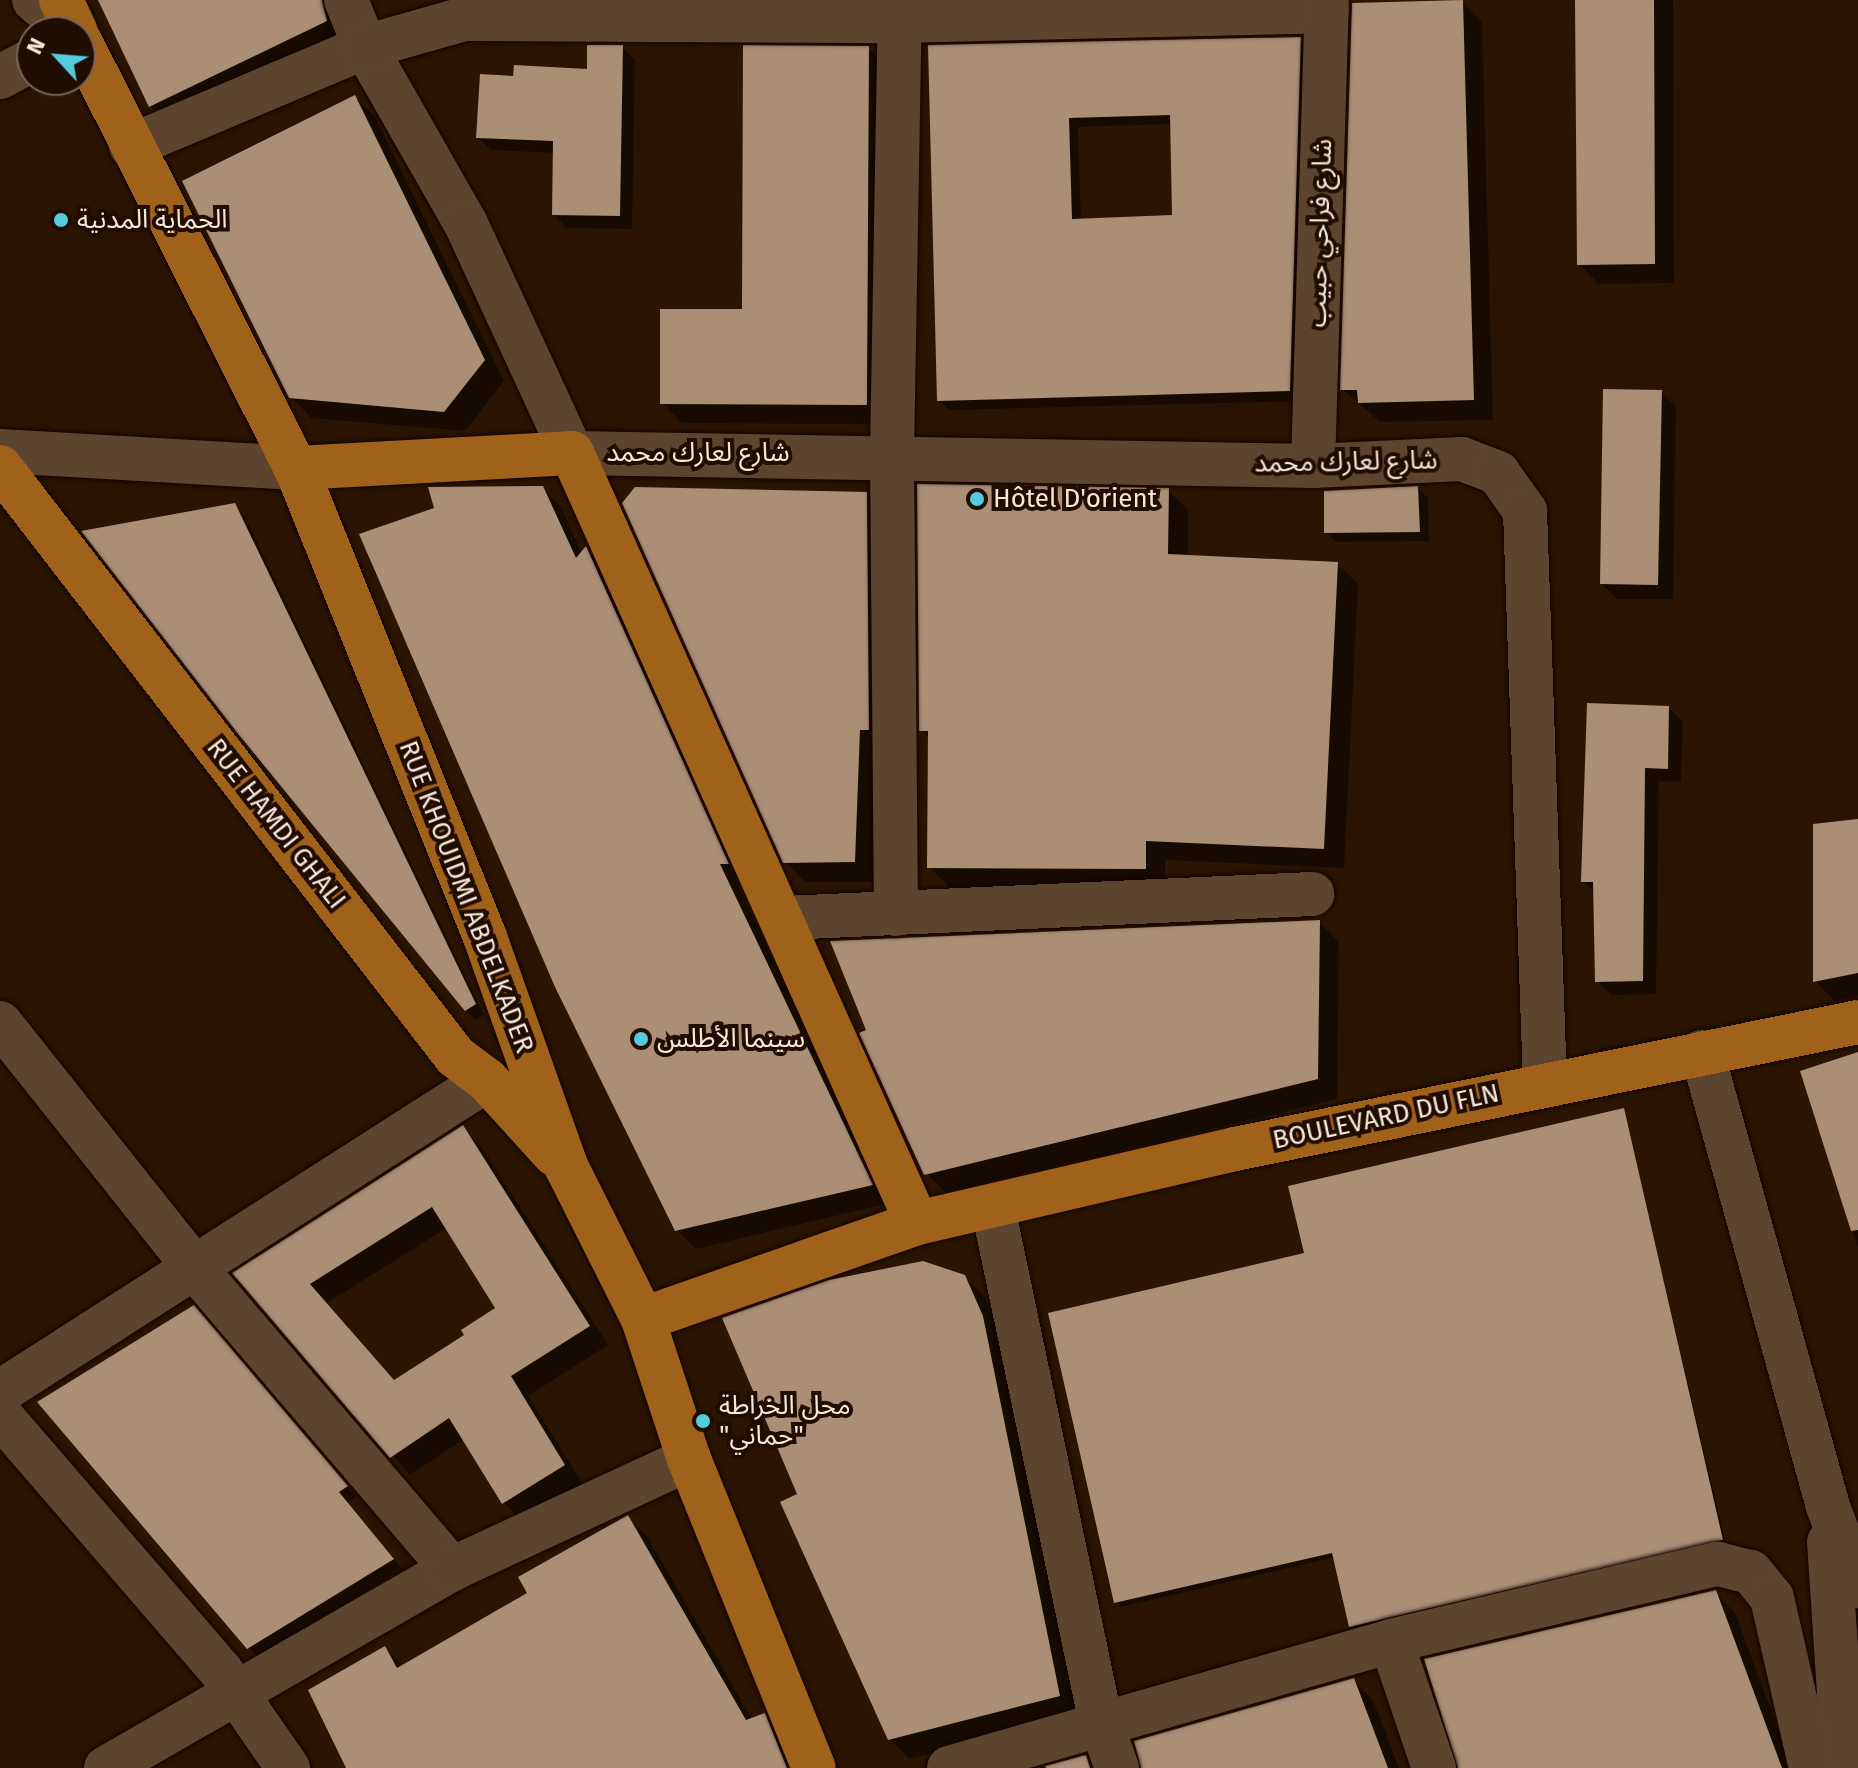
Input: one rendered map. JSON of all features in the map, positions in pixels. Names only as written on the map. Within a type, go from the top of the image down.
[{"type":"main road","name":"RUE KHOUIDMI ABDELKADER","points":[[96,74],[296,468],[485,937],[567,1168],[643,1319],[689,1459],[814,1768]]},
{"type":"main road","points":[[296,468],[572,453],[785,918],[917,1223]]},
{"type":"main road","name":"RUE HAMDI GHALI","points":[[0,467],[455,1056],[487,1080],[567,1168]]},
{"type":"main road","name":"BOULEVARD DU FLN","points":[[643,1319],[917,1223],[993,1208],[1235,1149],[1545,1083],[1858,1022]]},
{"type":"street","points":[[34,0],[54,16]]},
{"type":"street","points":[[346,0],[365,47],[466,224],[572,453]]},
{"type":"street","points":[[131,146],[365,47],[463,10],[900,10],[1327,5]]},
{"type":"street","name":"شارع فراحي حبيب","points":[[1313,466],[1327,5]]},
{"type":"street","points":[[896,914],[892,455],[900,10]]},
{"type":"street","points":[[0,451],[296,468]]},
{"type":"street","name":"شارع لعارك محمد","points":[[572,453],[892,455],[1313,466],[1462,459],[1498,473],[1525,511],[1545,1083]]},
{"type":"street","points":[[785,918],[1312,894]]},
{"type":"street","points":[[0,1023],[193,1266],[452,1569]]},
{"type":"street","points":[[1702,1052],[1827,1504],[1858,1586]]},
{"type":"street","points":[[0,1392],[487,1080]]},
{"type":"street","points":[[993,1208],[1101,1723],[1117,1768]]},
{"type":"street","points":[[0,1415],[238,1694],[288,1768]]},
{"type":"street","points":[[106,1768],[452,1569],[689,1459]]},
{"type":"street","points":[[1827,1504],[1844,1768]]},
{"type":"street","points":[[949,1768],[1391,1641],[1718,1564],[1751,1572],[1772,1598],[1811,1768]]},
{"type":"street","points":[[1391,1641],[1434,1768]]},
{"type":"building","points":[[98,0],[322,0],[327,21],[149,107]]},
{"type":"building","points":[[1463,0],[1474,400],[1358,403],[1357,390],[1340,390],[1352,3]]},
{"type":"building","points":[[1575,0],[1654,0],[1655,264],[1577,265]]},
{"type":"building","points":[[1301,37],[1290,391],[937,401],[928,45]],"holes":[[[1170,115],[1172,215],[1072,219],[1069,118]]]},
{"type":"building","points":[[587,45],[623,45],[620,216],[552,215],[553,141],[476,138],[480,74],[513,76],[514,65],[587,69]]},
{"type":"building","points":[[743,45],[869,46],[867,405],[660,404],[660,309],[742,309]]},
{"type":"building","points":[[355,95],[485,360],[444,412],[289,398],[182,181]]},
{"type":"building","points":[[1603,389],[1662,390],[1658,585],[1600,584]]},
{"type":"building","points":[[917,484],[1169,488],[1168,554],[1338,562],[1324,849],[1146,841],[1146,869],[927,868],[928,731],[919,731]]},
{"type":"building","points":[[543,486],[576,558],[586,546],[729,864],[720,864],[873,1185],[675,1231],[555,987],[359,534],[434,508],[428,487]]},
{"type":"building","points":[[1418,486],[1420,532],[1324,533],[1324,491]]},
{"type":"building","points":[[635,487],[867,492],[869,730],[860,730],[855,862],[783,863],[622,503]]},
{"type":"building","points":[[235,503],[476,1004],[465,1011],[235,730],[81,531]]},
{"type":"building","points":[[1587,703],[1669,706],[1668,769],[1645,768],[1643,981],[1595,982],[1593,882],[1581,882]]},
{"type":"building","points":[[1858,819],[1858,973],[1813,982],[1813,824]]},
{"type":"building","points":[[1320,920],[1318,1079],[924,1175],[859,1033],[866,1030],[830,941]]},
{"type":"building","points":[[1858,1052],[1858,1230],[1851,1231],[1800,1071]]},
{"type":"building","points":[[1624,1108],[1723,1540],[1349,1627],[1332,1553],[1114,1603],[1048,1313],[1304,1253],[1288,1186]]},
{"type":"building","points":[[463,1125],[590,1326],[511,1376],[565,1465],[502,1504],[449,1418],[390,1458],[232,1273]],"holes":[[[432,1207],[495,1308],[461,1330],[464,1335],[394,1380],[310,1284]]]},
{"type":"building","points":[[923,1261],[965,1275],[983,1316],[1060,1696],[888,1740],[780,1502],[797,1494],[722,1318],[829,1280]]},
{"type":"building","points":[[194,1305],[348,1486],[339,1492],[394,1559],[247,1649],[37,1402]]},
{"type":"building","points":[[628,1515],[746,1720],[765,1713],[787,1768],[346,1768],[308,1690],[385,1646],[397,1668],[527,1593],[518,1577]]},
{"type":"building","points":[[1716,1590],[1782,1768],[1458,1768],[1424,1659]]},
{"type":"building","points":[[1354,1678],[1388,1768],[1141,1768],[1134,1741]]},
{"type":"building","points":[[1086,1755],[1090,1768],[1045,1766]]},
{"type":"place","name":"الحماية المدنية","points":[[61,220]]},
{"type":"place","name":"Hôtel D'orient","points":[[977,499]]},
{"type":"place","name":"سينما الأطلس","points":[[641,1039]]},
{"type":"place","name":"محل الخراطة \"حماني\"","points":[[703,1421]]}]
